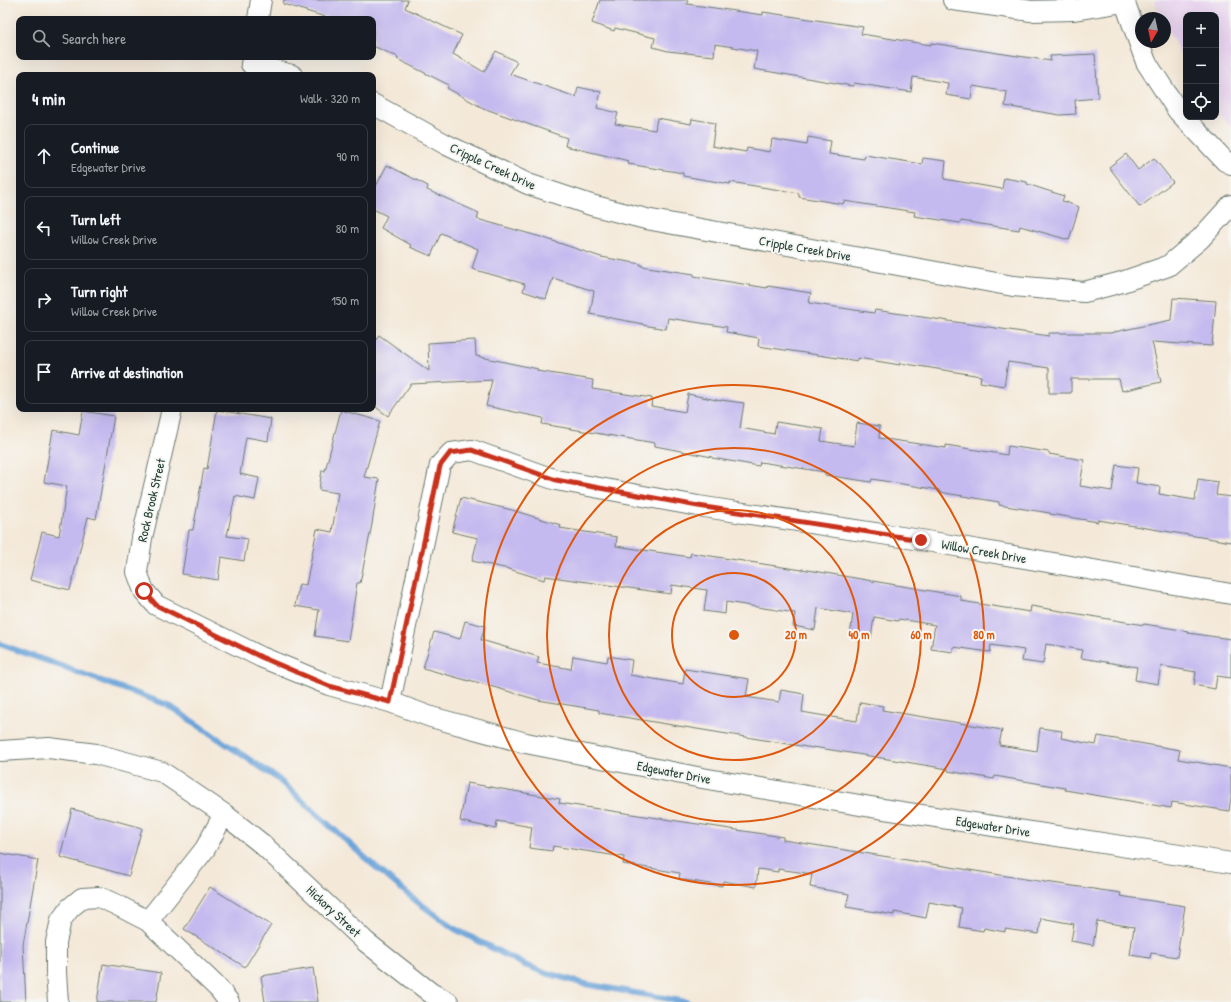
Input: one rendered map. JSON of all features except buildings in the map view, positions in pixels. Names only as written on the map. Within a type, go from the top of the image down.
[{"type":"street","points":[[258,16],[261,0]]},
{"type":"street","points":[[953,0],[1031,11],[1074,10],[1124,1],[1146,62],[1178,111],[1225,160],[1231,164]]},
{"type":"street","points":[[251,65],[280,72]]},
{"type":"street","name":"Cripple Creek Drive","points":[[376,106],[447,146],[528,184],[591,205],[646,220],[1013,286],[1084,292],[1122,282],[1168,266],[1200,240],[1231,205]]},
{"type":"street","name":"Rock Brook Street","points":[[144,591],[137,572],[142,538],[171,412]]},
{"type":"street","name":"Willow Creek Drive","points":[[390,702],[440,466],[450,453],[472,450],[556,480],[698,506],[921,540],[1231,594]]},
{"type":"street","name":"Edgewater Drive","points":[[144,591],[156,605],[261,657],[329,686],[390,702],[432,717],[526,743],[702,778],[877,808],[1231,863]]},
{"type":"street","name":"Hickory Street","points":[[0,751],[49,748],[96,754],[162,772],[224,814],[262,844],[366,942],[431,993],[448,1002]]},
{"type":"street","points":[[148,921],[204,849],[224,814]]},
{"type":"street","points":[[58,1002],[56,942],[61,920],[70,908],[82,898],[99,897],[148,921],[219,989],[228,1002]]},
{"type":"shaded area","points":[[1155,0],[1231,0],[1231,127],[1219,114],[1219,12],[1183,12],[1183,58],[1171,36],[1171,12],[1159,12]]},
{"type":"waterway","points":[[0,644],[168,705],[277,778],[372,864],[415,900],[455,929],[525,965],[543,972],[585,984],[687,1002]]},
{"type":"route","points":[[144,591],[156,605],[261,657],[329,686],[390,702],[440,466],[450,453],[472,450],[556,480],[698,506],[921,540]]}]
